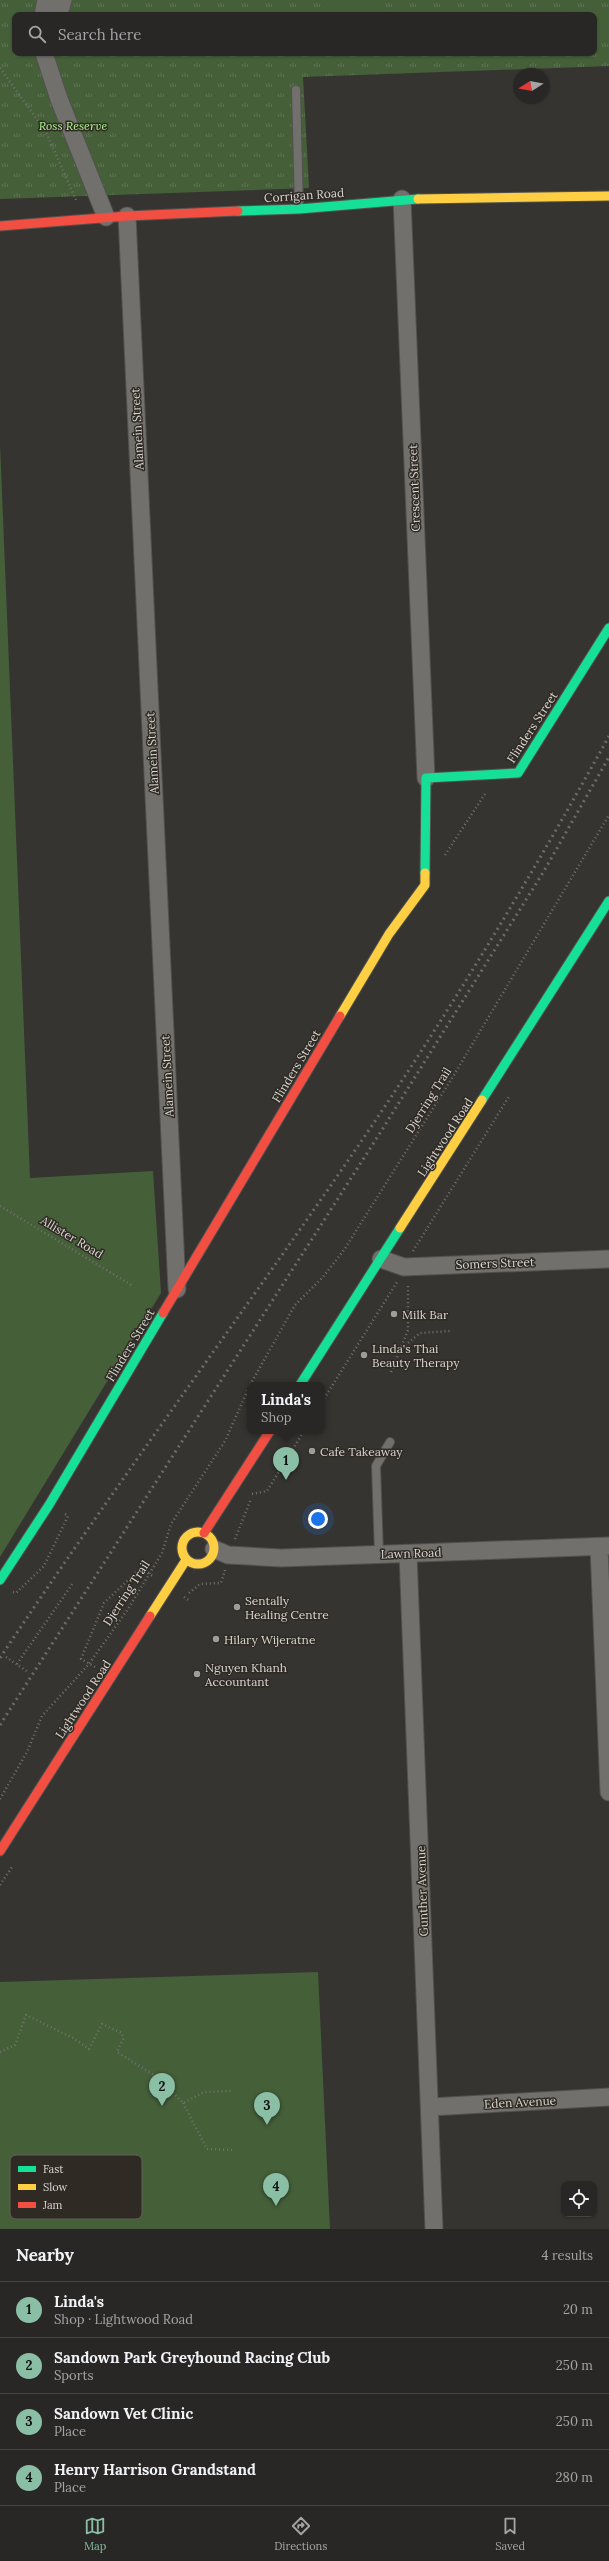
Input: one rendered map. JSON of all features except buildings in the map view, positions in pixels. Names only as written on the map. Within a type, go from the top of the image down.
[{"type":"main road","name":"Corrigan Road","points":[[0,226],[106,217],[299,209],[402,199],[609,196]]},
{"type":"main road","name":"Flinders Street","points":[[0,1580],[49,1505],[389,934],[425,885],[426,778],[518,773],[609,628]]},
{"type":"main road","name":"Lightwood Road","points":[[302,1382],[382,1259],[609,901]]},
{"type":"main road","points":[[204,1533],[268,1434]]},
{"type":"main road","points":[[193,1532],[204,1533],[212,1540],[214,1549],[206,1562],[195,1564],[186,1560],[181,1550],[184,1539],[193,1532]]},
{"type":"main road","name":"Lightwood Road","points":[[0,1850],[186,1560]]},
{"type":"street","points":[[43,12],[46,0]]},
{"type":"street","points":[[60,12],[63,0]]},
{"type":"street","points":[[48,58],[106,217]]},
{"type":"street","name":"Crescent Street","points":[[402,199],[426,778]]},
{"type":"street","name":"Alamein Street","points":[[127,216],[177,1289]]},
{"type":"street","name":"Somers Street","points":[[382,1259],[404,1266],[609,1259]]},
{"type":"street","points":[[604,1547],[609,1792]]},
{"type":"street","name":"Lawn Road","points":[[214,1549],[228,1555],[281,1558],[604,1547]]},
{"type":"street","name":"Gunther Avenue","points":[[408,1554],[431,2107],[434,2229]]},
{"type":"street","name":"Eden Avenue","points":[[431,2107],[609,2097]]},
{"type":"lane","points":[[296,90],[299,209]]},
{"type":"lane","points":[[379,1554],[376,1466],[390,1442]]},
{"type":"path","points":[[0,68],[46,132],[85,219]]},
{"type":"path","points":[[442,859],[498,774]]},
{"type":"path","name":"Djerring Trail","points":[[252,1382],[295,1305],[323,1277],[344,1250],[454,1075],[609,816]]},
{"type":"path","points":[[325,1397],[396,1284],[404,1266],[513,1089]]},
{"type":"path","name":"Allister Road","points":[[0,1206],[133,1286]]},
{"type":"path","points":[[391,1372],[408,1330],[408,1283]]},
{"type":"path","points":[[400,1350],[420,1333],[450,1331]]},
{"type":"path","name":"Djerring Trail","points":[[0,1799],[27,1752],[42,1716],[89,1664],[128,1609],[162,1553],[171,1524],[225,1441],[247,1392]]},
{"type":"path","points":[[253,1494],[267,1491],[302,1434]]},
{"type":"path","points":[[16,1593],[44,1566],[68,1516]]},
{"type":"path","points":[[101,1671],[81,1659],[104,1603],[141,1568],[149,1574]]},
{"type":"path","points":[[17,1664],[73,1583]]},
{"type":"path","points":[[6,1657],[28,1672]]},
{"type":"path","points":[[0,2052],[15,2045],[26,2015],[73,2038],[89,2049],[102,2024],[122,2033],[123,2038],[117,2052],[159,2078],[183,2103],[207,2149],[232,2150]]},
{"type":"path","points":[[183,2103],[204,2092],[232,2091]]},
{"type":"green space","name":"Ross Reserve","points":[[0,0],[609,0],[609,66],[513,68],[513,69],[303,77],[309,188],[0,199]]},
{"type":"green space","points":[[320,0],[362,0],[392,12],[332,12]]},
{"type":"green space","points":[[609,8],[609,35],[597,35],[597,12],[472,12]]},
{"type":"green space","points":[[0,444],[30,1178],[153,1171],[161,1293],[0,1557]]},
{"type":"green space","points":[[318,1972],[330,2229],[0,2229],[0,1982]]},
{"type":"railway","points":[[0,1658],[45,1591],[323,1196],[401,1082],[494,936],[609,736]]},
{"type":"railway","points":[[0,1725],[380,1133],[544,871],[609,757]]},
{"type":"traffic: fast","points":[[238,211],[299,209],[418,199]]},
{"type":"traffic: fast","points":[[425,873],[426,778],[518,773],[609,628]]},
{"type":"traffic: fast","points":[[482,1100],[609,901]]},
{"type":"traffic: fast","points":[[302,1382],[400,1228]]},
{"type":"traffic: fast","points":[[0,1580],[49,1505],[163,1313]]},
{"type":"traffic: slow","points":[[418,199],[609,196]]},
{"type":"traffic: slow","points":[[340,1016],[389,934],[425,885],[425,873]]},
{"type":"traffic: slow","points":[[400,1228],[482,1100]]},
{"type":"traffic: slow","points":[[195,1532],[201,1532],[211,1539],[214,1548],[213,1554],[207,1561],[201,1564],[195,1564],[185,1557],[182,1551],[182,1545],[189,1535],[195,1532]]},
{"type":"traffic: slow","points":[[150,1616],[186,1560]]},
{"type":"traffic: jam","points":[[0,226],[127,216],[238,211]]},
{"type":"traffic: jam","points":[[163,1313],[340,1016]]},
{"type":"traffic: jam","points":[[204,1533],[268,1434]]},
{"type":"traffic: jam","points":[[0,1851],[150,1616]]},
{"type":"place","name":"Milk Bar","points":[[394,1314]]},
{"type":"place","name":"Linda's Thai Beauty Therapy","points":[[364,1355]]},
{"type":"place","name":"Cafe Takeaway","points":[[312,1451]]},
{"type":"place","name":"Linda's","points":[[286,1480]]},
{"type":"place","name":"Sentally Healing Centre","points":[[237,1607]]},
{"type":"place","name":"Hilary Wijeratne","points":[[216,1639]]},
{"type":"place","name":"Nguyen Khanh Accountant","points":[[197,1674]]},
{"type":"place","name":"Sandown Park Greyhound Racing Club","points":[[162,2106]]},
{"type":"place","name":"Sandown Vet Clinic","points":[[267,2125]]},
{"type":"place","name":"Henry Harrison Grandstand","points":[[276,2206]]}]
